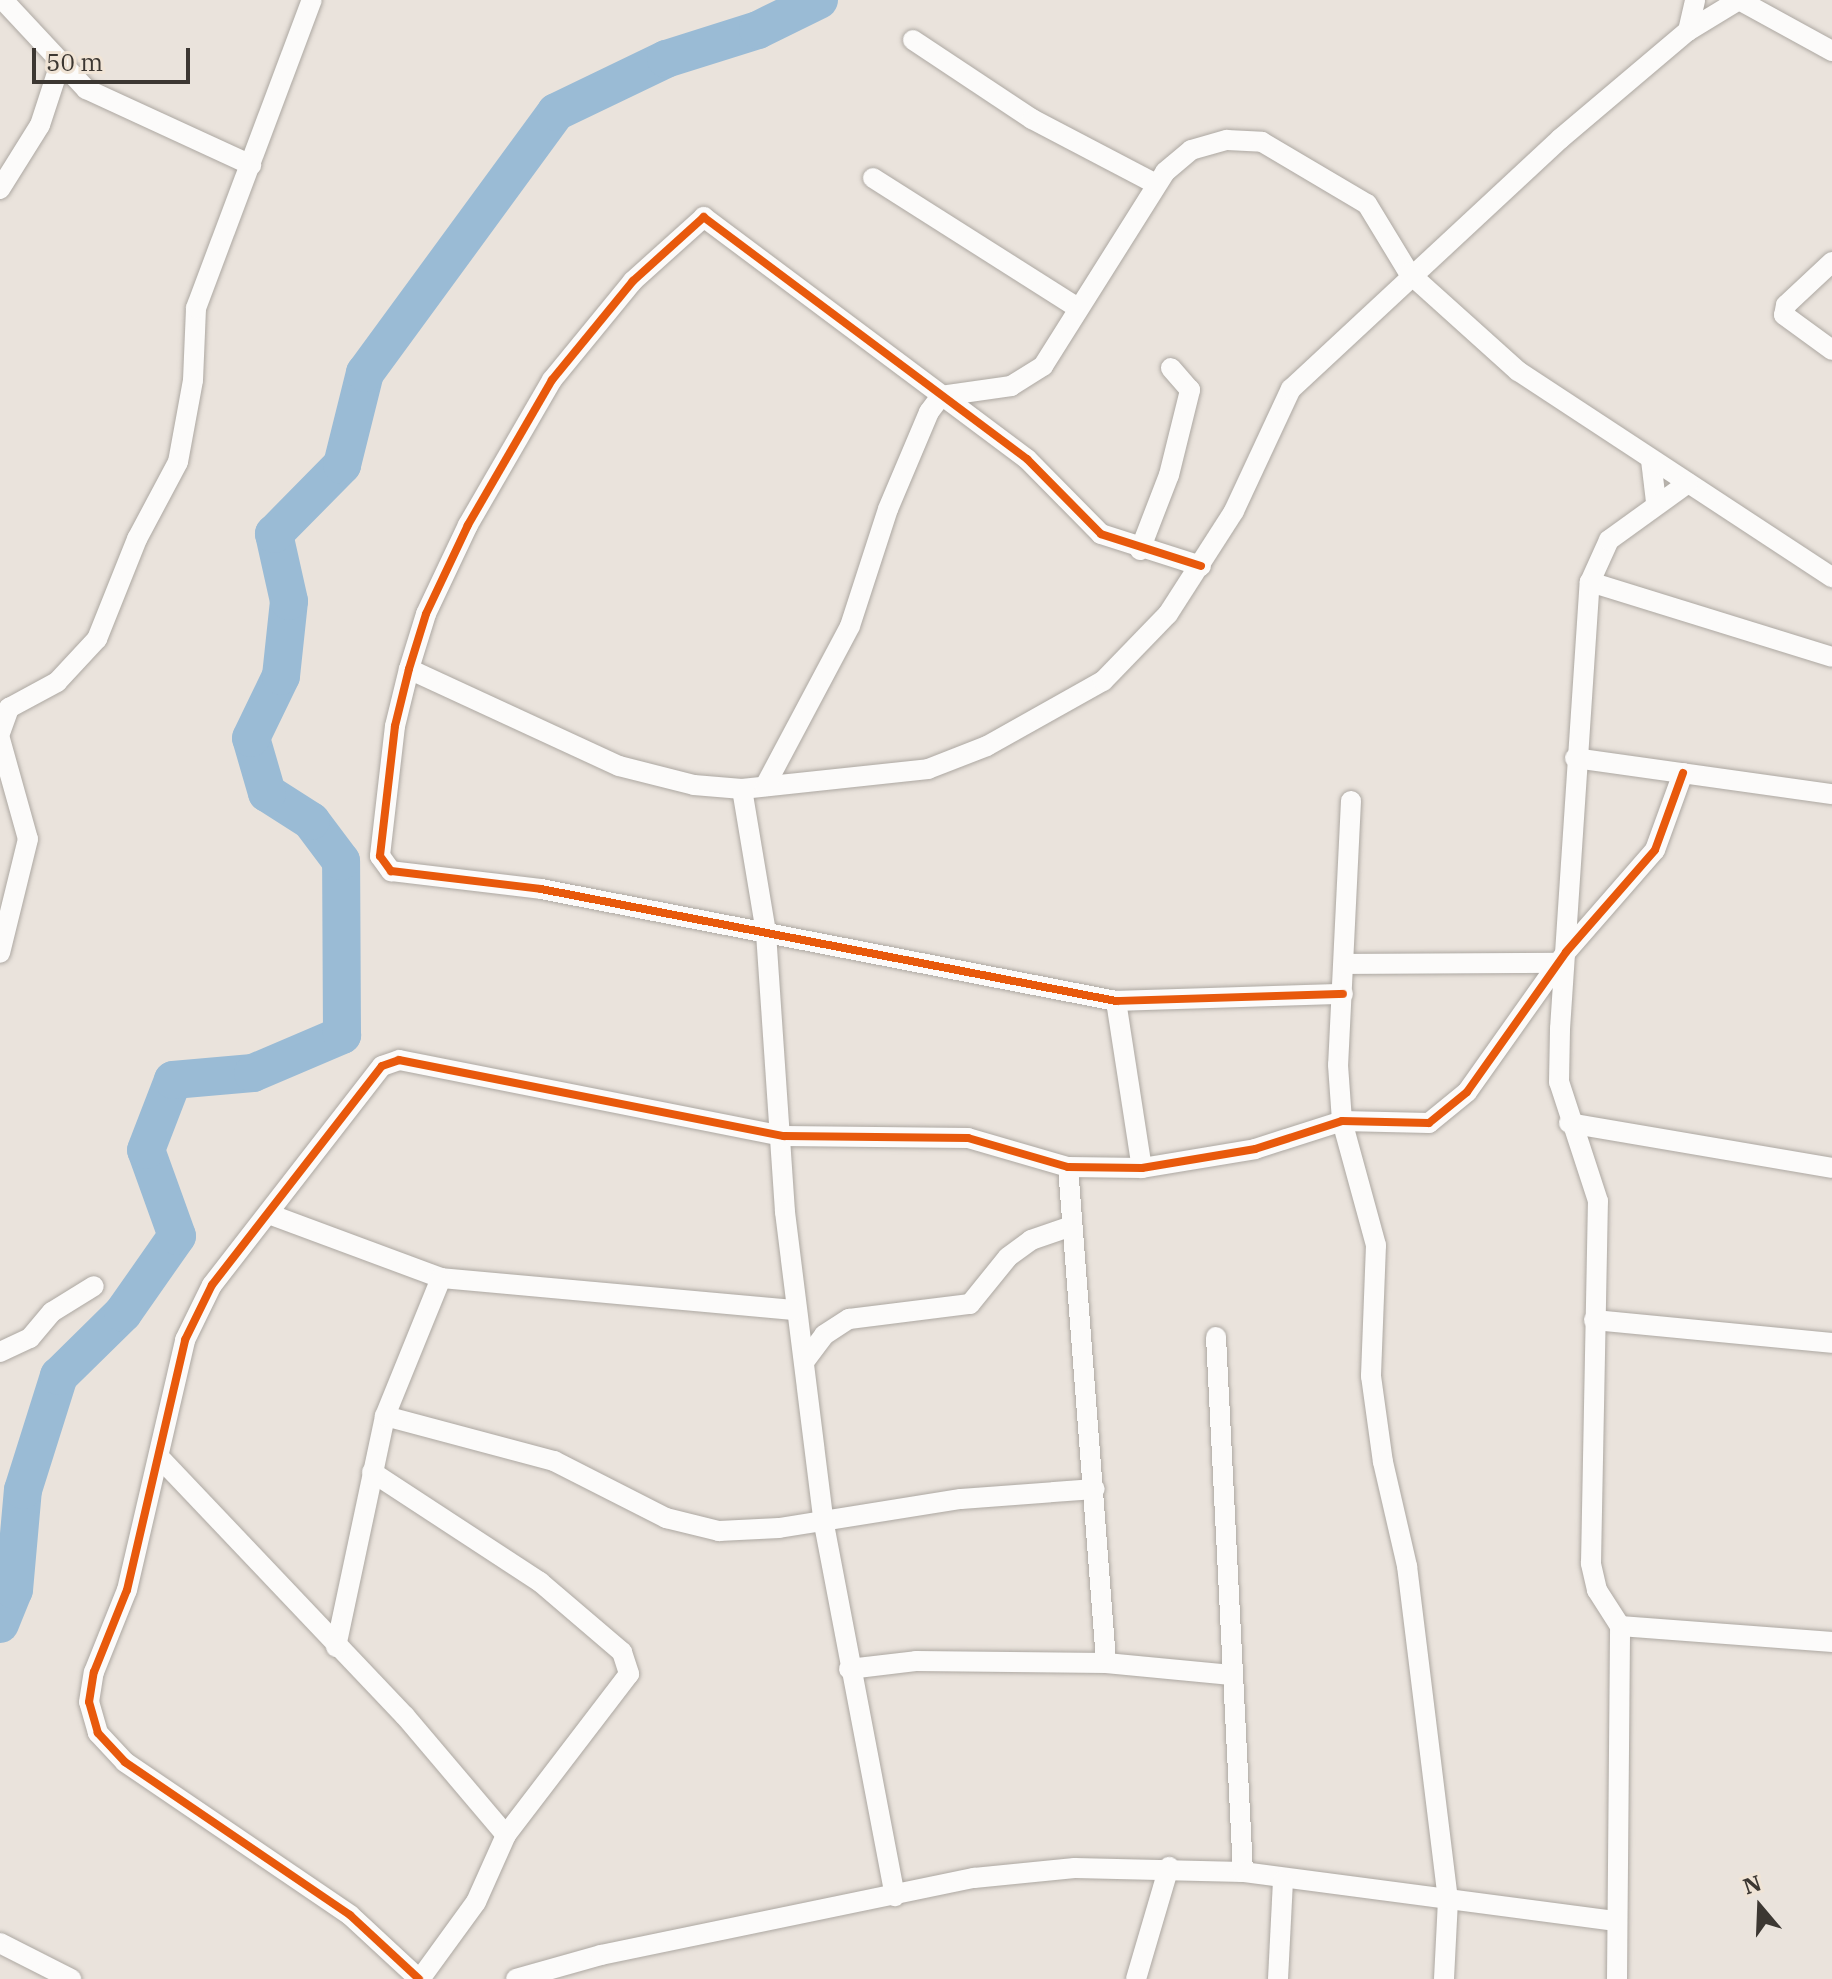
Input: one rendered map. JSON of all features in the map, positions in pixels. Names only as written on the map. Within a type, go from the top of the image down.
[{"type":"street","points":[[3,0],[59,67],[132,114],[251,165]]},
{"type":"street","points":[[0,953],[28,839],[0,726],[19,699],[57,682],[97,639],[137,539],[178,462],[188,426],[196,308],[312,0]]},
{"type":"street","points":[[1688,31],[1695,0]]},
{"type":"street","points":[[409,669],[619,766],[659,780],[742,789],[928,769],[987,746],[1125,664],[1201,566],[1247,486],[1291,389],[1409,273],[1688,31],[1739,0],[1832,51]]},
{"type":"street","points":[[913,40],[1032,119],[1156,184]]},
{"type":"street","points":[[0,189],[40,125],[59,67]]},
{"type":"street","points":[[941,396],[1028,378],[1043,366],[1156,184],[1191,150],[1227,140],[1262,142],[1367,204],[1409,273],[1518,371],[1832,577]]},
{"type":"street","points":[[873,178],[1078,308]]},
{"type":"street","points":[[1201,566],[1140,550],[1101,534],[1027,459],[704,217],[633,281],[552,380],[468,525],[426,614],[409,669],[379,840],[383,866],[541,889],[1116,1001],[1343,994]]},
{"type":"street","points":[[1832,262],[1786,305],[1784,315],[1832,350]]},
{"type":"street","points":[[1140,550],[1169,475],[1190,390],[1171,368]]},
{"type":"street","points":[[765,786],[850,626],[905,464],[941,396]]},
{"type":"street","points":[[1651,460],[1656,502]]},
{"type":"street","points":[[1617,1979],[1614,1921],[1620,1626],[1597,1590],[1591,1563],[1598,1201],[1569,1123],[1559,1082],[1562,957],[1590,582],[1609,540],[1656,502],[1688,483]]},
{"type":"street","points":[[1590,582],[1832,657]]},
{"type":"street","points":[[1575,758],[1832,794]]},
{"type":"street","points":[[372,1472],[540,1582],[622,1652],[629,1674],[621,1692],[506,1835],[476,1902],[420,1979],[350,1915],[125,1762],[98,1733],[89,1702],[94,1672],[127,1590],[185,1340],[212,1285],[390,1060],[784,1136],[968,1138],[1068,1167],[1142,1168],[1255,1149],[1342,1121],[1411,1125],[1444,1115],[1467,1092],[1562,957],[1655,850],[1683,773]]},
{"type":"street","points":[[742,789],[766,933],[795,1310],[823,1519],[849,1669],[895,1896]]},
{"type":"street","points":[[1351,801],[1347,964],[1343,994],[1342,1121],[1376,1245],[1371,1376],[1383,1462],[1407,1566],[1448,1900],[1444,1979]]},
{"type":"street","points":[[1347,964],[1562,957]]},
{"type":"street","points":[[1116,1001],[1142,1168]]},
{"type":"street","points":[[1569,1123],[1832,1168]]},
{"type":"street","points":[[1068,1167],[1106,1663]]},
{"type":"street","points":[[269,1214],[441,1278],[795,1310]]},
{"type":"street","points":[[804,1362],[824,1335],[849,1319],[970,1304],[991,1285],[1008,1257],[1031,1240],[1072,1226]]},
{"type":"street","points":[[336,1647],[385,1416],[441,1278]]},
{"type":"street","points":[[0,1352],[30,1338],[52,1312],[94,1286]]},
{"type":"street","points":[[1594,1320],[1832,1343]]},
{"type":"street","points":[[1216,1337],[1243,1872]]},
{"type":"street","points":[[385,1416],[554,1461],[666,1518],[719,1531],[1095,1489]]},
{"type":"street","points":[[159,1457],[506,1835]]},
{"type":"street","points":[[1620,1626],[1832,1642]]},
{"type":"street","points":[[849,1669],[916,1661],[1106,1663],[1231,1675]]},
{"type":"street","points":[[516,1979],[601,1955],[974,1878],[1169,1867],[1243,1872],[1283,1881],[1614,1921]]},
{"type":"street","points":[[1136,1979],[1169,1867]]},
{"type":"street","points":[[1278,1979],[1283,1881]]},
{"type":"street","points":[[0,1943],[71,1979]]},
{"type":"waterway","points":[[0,1624],[14,1590],[23,1490],[59,1376],[123,1313],[177,1236],[146,1150],[173,1080],[253,1073],[342,1035],[341,861],[311,821],[267,793],[251,738],[281,676],[289,601],[274,534],[342,465],[365,373],[556,112],[666,59],[758,30],[819,0]]},
{"type":"cycle path","points":[[1201,566],[1101,534],[1027,459],[704,217],[633,281],[552,380],[468,525],[426,614],[409,669],[395,726],[380,856],[391,871],[541,889],[1116,1001],[1343,994]]},
{"type":"cycle path","points":[[419,1979],[350,1915],[125,1762],[98,1733],[89,1702],[94,1672],[127,1590],[185,1340],[212,1285],[382,1066],[399,1060],[784,1136],[968,1138],[1068,1167],[1142,1168],[1255,1149],[1342,1121],[1429,1123],[1467,1092],[1566,952],[1655,850],[1683,773]]}]
